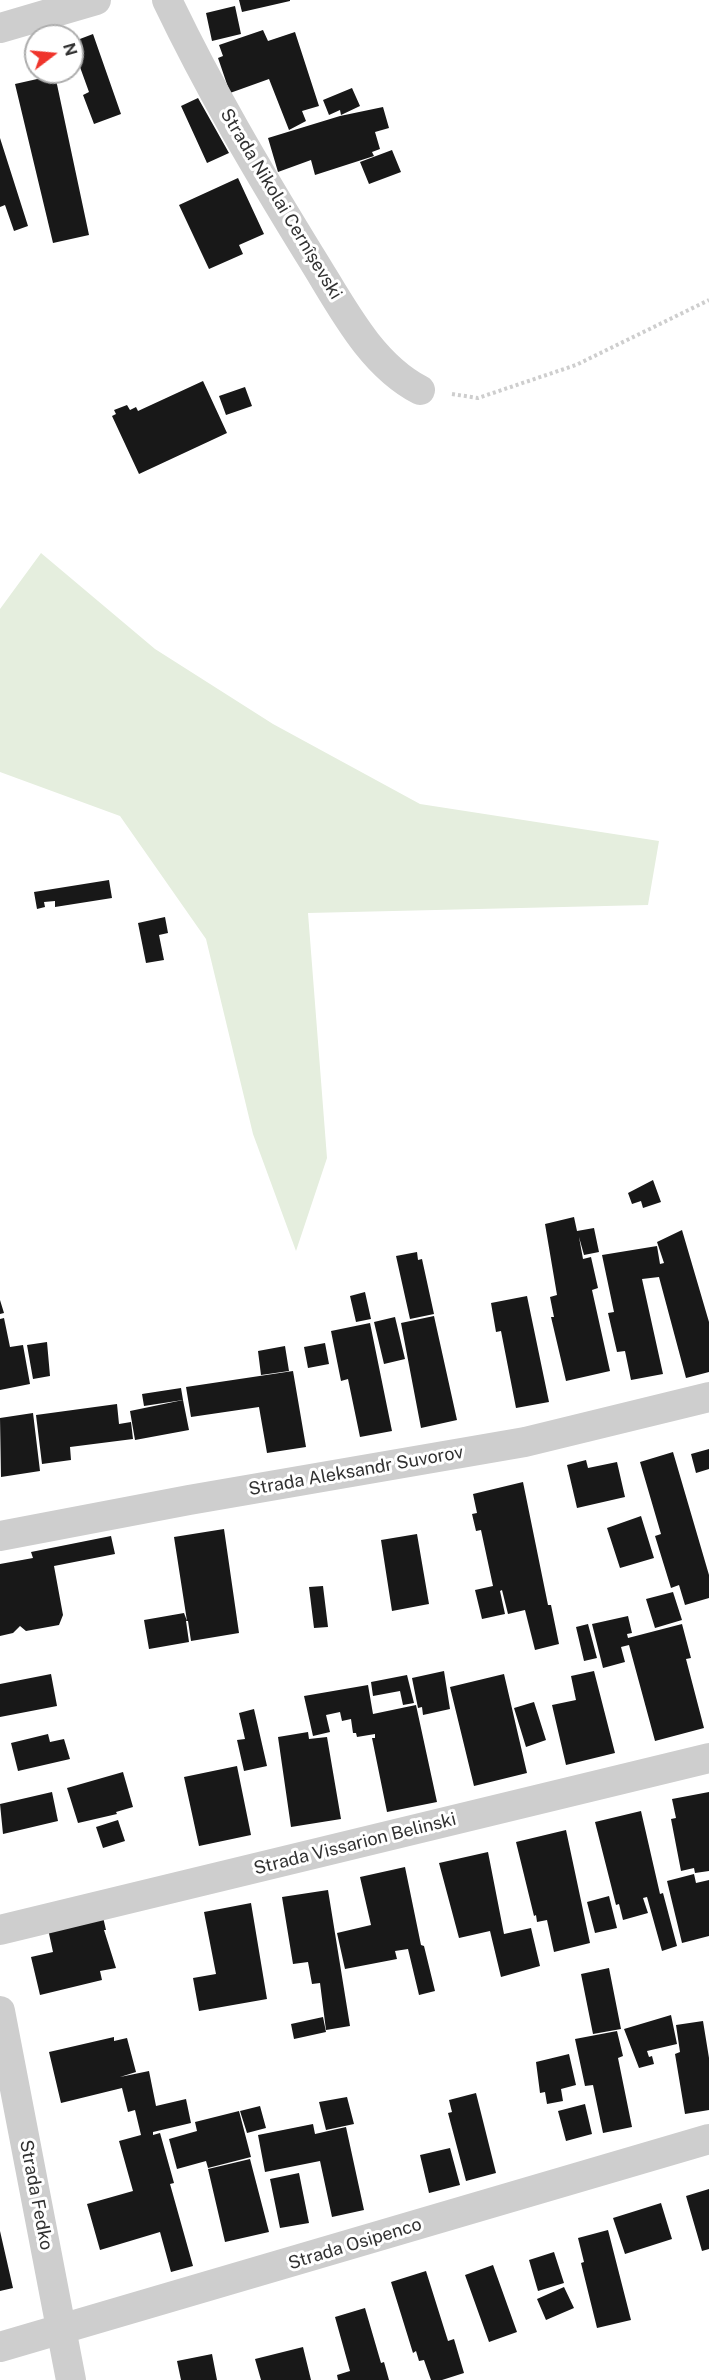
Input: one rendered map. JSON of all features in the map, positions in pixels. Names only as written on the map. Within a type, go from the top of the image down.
[{"type":"street","points":[[0,28],[96,0]]},
{"type":"street","name":"Strada Nikolai Cernîșevski","points":[[167,0],[199,66],[270,192],[334,294],[373,351],[402,381],[420,390]]},
{"type":"street","name":"Strada Aleksandr Suvorov","points":[[0,1536],[201,1498],[525,1443],[709,1397]]},
{"type":"street","name":"Strada Vissarion Belinski","points":[[0,1930],[709,1758]]},
{"type":"street","name":"Strada Fedko","points":[[2,2030],[71,2380]]},
{"type":"street","name":"Strada Osipenco","points":[[0,2347],[63,2331],[709,2139]]},
{"type":"path","points":[[420,390],[478,398],[576,365],[709,300]]},
{"type":"green space","points":[[41,553],[155,649],[273,724],[420,804],[659,841],[648,905],[308,913],[327,1158],[296,1251],[253,1134],[206,939],[120,816],[0,772],[0,609]]},
{"type":"building","points":[[239,0],[290,0],[290,1],[242,12]]},
{"type":"building","points":[[235,6],[241,34],[212,41],[206,13]]},
{"type":"building","points":[[263,30],[268,41],[295,32],[319,106],[302,111],[306,121],[289,130],[269,79],[230,93],[218,58],[223,56],[219,45]]},
{"type":"building","points":[[93,34],[121,114],[94,124],[83,95],[89,92],[84,78],[84,37]]},
{"type":"building","points":[[24,82],[24,84],[57,84],[89,235],[53,243],[15,84]]},
{"type":"building","points":[[352,88],[360,106],[341,115],[340,110],[329,115],[323,100]]},
{"type":"building","points":[[198,98],[229,153],[207,163],[181,106]]},
{"type":"building","points":[[383,107],[389,128],[375,132],[380,149],[372,152],[374,156],[315,175],[311,160],[278,172],[268,138],[340,116]]},
{"type":"building","points":[[0,138],[28,226],[14,231],[5,205],[0,207]]},
{"type":"building","points":[[392,150],[401,172],[369,184],[360,162]]},
{"type":"building","points":[[238,178],[264,234],[239,245],[243,254],[209,269],[179,205]]},
{"type":"building","points":[[203,381],[227,433],[139,474],[112,416],[116,414],[114,410],[127,405],[130,410],[136,407],[138,411]]},
{"type":"building","points":[[245,387],[252,406],[226,415],[219,396]]},
{"type":"building","points":[[109,880],[112,898],[55,907],[55,901],[44,902],[45,907],[37,909],[34,892]]},
{"type":"building","points":[[165,917],[168,933],[159,935],[164,960],[146,963],[138,923]]},
{"type":"building","points":[[653,1180],[661,1202],[643,1208],[641,1201],[632,1204],[628,1193]]},
{"type":"building","points":[[574,1217],[577,1231],[594,1228],[599,1252],[584,1255],[579,1237],[583,1259],[591,1257],[598,1288],[592,1290],[610,1371],[566,1381],[551,1317],[554,1317],[550,1297],[557,1295],[545,1224]]},
{"type":"building","points":[[682,1230],[709,1322],[709,1372],[686,1378],[659,1277],[642,1279],[663,1374],[631,1380],[625,1351],[617,1352],[608,1313],[614,1312],[602,1255],[657,1246],[660,1264],[664,1263],[657,1242]]},
{"type":"building","points":[[417,1252],[418,1260],[422,1259],[434,1314],[410,1319],[396,1256]]},
{"type":"building","points":[[365,1292],[371,1319],[356,1322],[350,1296]]},
{"type":"building","points":[[527,1296],[549,1402],[516,1408],[501,1331],[496,1332],[491,1303]]},
{"type":"building","points":[[0,1300],[4,1313],[0,1314]]},
{"type":"building","points":[[434,1316],[457,1420],[421,1428],[401,1323]]},
{"type":"building","points":[[395,1317],[405,1359],[384,1364],[374,1322]]},
{"type":"building","points":[[4,1318],[10,1347],[23,1345],[30,1384],[0,1390],[0,1319]]},
{"type":"building","points":[[370,1323],[392,1431],[360,1437],[348,1379],[341,1381],[331,1331]]},
{"type":"building","points":[[47,1342],[50,1376],[33,1379],[27,1345]]},
{"type":"building","points":[[325,1343],[329,1364],[308,1368],[304,1347]]},
{"type":"building","points":[[285,1346],[289,1371],[261,1375],[258,1351]]},
{"type":"building","points":[[293,1371],[306,1447],[267,1453],[259,1407],[191,1417],[186,1387]]},
{"type":"building","points":[[181,1388],[183,1400],[144,1406],[142,1394]]},
{"type":"building","points":[[183,1400],[189,1430],[135,1440],[130,1411]]},
{"type":"building","points":[[117,1404],[119,1424],[131,1422],[133,1439],[70,1447],[71,1460],[42,1464],[36,1415]]},
{"type":"building","points":[[33,1413],[40,1471],[1,1477],[0,1418]]},
{"type":"building","points":[[709,1449],[709,1469],[696,1473],[691,1454]]},
{"type":"building","points":[[673,1452],[709,1575],[709,1598],[685,1605],[679,1585],[671,1588],[655,1536],[661,1534],[640,1462]]},
{"type":"building","points":[[586,1460],[588,1468],[617,1462],[625,1497],[577,1508],[567,1465]]},
{"type":"building","points":[[523,1482],[548,1605],[551,1605],[559,1644],[535,1650],[525,1610],[508,1614],[502,1590],[500,1591],[505,1614],[482,1619],[475,1590],[493,1586],[481,1530],[476,1531],[472,1514],[477,1513],[473,1494]]},
{"type":"building","points":[[641,1516],[654,1558],[620,1568],[607,1528]]},
{"type":"building","points":[[224,1529],[239,1633],[191,1641],[174,1537]]},
{"type":"building","points":[[417,1534],[429,1604],[392,1611],[381,1540]]},
{"type":"building","points":[[111,1536],[115,1554],[54,1566],[63,1615],[59,1625],[26,1631],[20,1626],[13,1633],[0,1636],[0,1564],[33,1558],[31,1552]]},
{"type":"building","points":[[323,1586],[328,1627],[314,1628],[309,1587]]},
{"type":"building","points":[[673,1592],[682,1620],[655,1628],[646,1599]]},
{"type":"building","points":[[184,1613],[189,1642],[149,1649],[144,1620]]},
{"type":"building","points":[[628,1616],[632,1633],[627,1634],[628,1638],[682,1624],[691,1658],[686,1659],[704,1728],[655,1741],[629,1645],[621,1647],[625,1662],[603,1668],[592,1624]]},
{"type":"building","points":[[588,1624],[597,1658],[584,1661],[576,1627]]},
{"type":"building","points":[[444,1671],[450,1709],[423,1715],[422,1707],[418,1708],[412,1678]]},
{"type":"building","points":[[594,1671],[615,1753],[566,1765],[552,1705],[576,1700],[571,1676]]},
{"type":"building","points":[[51,1674],[57,1706],[0,1717],[0,1684]]},
{"type":"building","points":[[504,1674],[527,1773],[474,1786],[450,1687]]},
{"type":"building","points":[[407,1675],[414,1703],[403,1705],[400,1691],[373,1696],[371,1682]]},
{"type":"building","points":[[368,1685],[373,1714],[416,1705],[437,1802],[387,1812],[372,1738],[375,1738],[375,1734],[357,1737],[356,1733],[353,1733],[351,1719],[342,1721],[340,1712],[326,1715],[330,1732],[313,1736],[304,1696]]},
{"type":"building","points":[[534,1702],[546,1740],[526,1747],[514,1708]]},
{"type":"building","points":[[254,1709],[267,1766],[244,1771],[237,1740],[245,1739],[239,1713]]},
{"type":"building","points":[[308,1732],[309,1739],[327,1737],[341,1819],[291,1827],[278,1737]]},
{"type":"building","points":[[48,1734],[50,1742],[64,1739],[70,1759],[18,1771],[11,1743]]},
{"type":"building","points":[[237,1766],[251,1835],[199,1846],[184,1777]]},
{"type":"building","points":[[123,1772],[133,1807],[116,1812],[117,1814],[78,1823],[67,1788]]},
{"type":"building","points":[[52,1792],[58,1821],[3,1834],[0,1804]]},
{"type":"building","points":[[709,1792],[709,1871],[695,1873],[694,1868],[681,1871],[671,1819],[676,1818],[672,1799]]},
{"type":"building","points":[[641,1811],[660,1894],[663,1893],[677,1946],[662,1951],[647,1897],[643,1898],[648,1913],[623,1920],[619,1904],[616,1905],[595,1822]]},
{"type":"building","points":[[118,1820],[125,1841],[103,1848],[96,1827]]},
{"type":"building","points":[[566,1830],[590,1943],[554,1952],[547,1920],[537,1922],[536,1915],[534,1916],[516,1842]]},
{"type":"building","points":[[488,1852],[504,1934],[531,1928],[540,1966],[501,1977],[490,1931],[459,1938],[439,1863]]},
{"type":"building","points":[[405,1867],[421,1945],[424,1946],[435,1991],[419,1995],[408,1949],[395,1951],[397,1959],[345,1969],[337,1933],[371,1925],[360,1877]]},
{"type":"building","points":[[694,1874],[696,1883],[709,1880],[709,1936],[682,1943],[667,1881]]},
{"type":"building","points":[[328,1890],[350,2026],[326,2030],[320,1983],[312,1984],[308,1962],[293,1964],[282,1897]]},
{"type":"building","points":[[609,1896],[617,1928],[595,1933],[587,1902]]},
{"type":"building","points":[[251,1903],[267,1999],[199,2011],[193,1978],[216,1974],[204,1912]]},
{"type":"building","points":[[103,1917],[106,1930],[104,1930],[116,1968],[100,1971],[102,1980],[40,1995],[31,1957],[53,1952],[48,1929]]},
{"type":"building","points":[[609,1968],[621,2029],[593,2034],[581,1974]]},
{"type":"building","points":[[671,2015],[677,2044],[647,2051],[649,2057],[652,2056],[654,2064],[639,2068],[624,2029]]},
{"type":"building","points":[[323,2017],[326,2032],[294,2039],[291,2024]]},
{"type":"building","points":[[703,2021],[709,2058],[709,2110],[685,2114],[675,2054],[680,2052],[676,2025]]},
{"type":"building","points":[[617,2031],[623,2056],[618,2058],[632,2127],[603,2133],[593,2085],[585,2086],[575,2039]]},
{"type":"building","points":[[114,2037],[114,2041],[127,2038],[136,2072],[120,2077],[149,2071],[156,2106],[186,2099],[191,2123],[153,2132],[153,2135],[160,2133],[174,2183],[170,2184],[193,2266],[171,2272],[160,2232],[100,2250],[87,2204],[133,2191],[119,2141],[141,2135],[135,2110],[128,2112],[122,2088],[61,2103],[49,2052]]},
{"type":"building","points":[[569,2054],[576,2085],[561,2089],[563,2101],[547,2104],[545,2092],[540,2093],[536,2062]]},
{"type":"building","points":[[476,2093],[496,2173],[466,2181],[448,2113],[452,2112],[449,2100]]},
{"type":"building","points":[[347,2097],[354,2124],[326,2130],[319,2102]]},
{"type":"building","points":[[585,2104],[592,2134],[566,2141],[558,2111]]},
{"type":"building","points":[[260,2106],[266,2128],[247,2133],[240,2111]]},
{"type":"building","points":[[239,2111],[251,2157],[208,2168],[206,2161],[177,2169],[169,2139],[197,2131],[195,2122]]},
{"type":"building","points":[[313,2124],[315,2134],[346,2127],[364,2210],[332,2217],[320,2161],[265,2172],[258,2135]]},
{"type":"building","points":[[450,2148],[460,2185],[429,2193],[420,2155]]},
{"type":"building","points":[[250,2159],[269,2232],[225,2242],[208,2169]]},
{"type":"building","points":[[299,2173],[309,2223],[280,2228],[270,2179]]},
{"type":"building","points":[[709,2189],[709,2249],[702,2251],[686,2196]]},
{"type":"building","points":[[661,2203],[672,2239],[625,2254],[613,2218]]},
{"type":"building","points":[[608,2230],[631,2320],[597,2328],[581,2263],[584,2262],[578,2238]]},
{"type":"building","points":[[0,2231],[13,2288],[0,2291]]},
{"type":"building","points":[[554,2252],[564,2283],[538,2291],[529,2260]]},
{"type":"building","points":[[493,2265],[517,2332],[489,2342],[465,2275]]},
{"type":"building","points":[[426,2271],[448,2341],[454,2339],[464,2373],[442,2380],[431,2380],[424,2360],[419,2361],[416,2351],[413,2353],[391,2282]]},
{"type":"building","points":[[564,2287],[574,2308],[546,2320],[537,2299]]},
{"type":"building","points":[[365,2308],[381,2363],[384,2362],[389,2380],[338,2380],[337,2375],[350,2371],[335,2317]]},
{"type":"building","points":[[303,2347],[311,2380],[261,2380],[255,2359]]},
{"type":"building","points":[[212,2354],[217,2380],[181,2380],[177,2361]]}]
